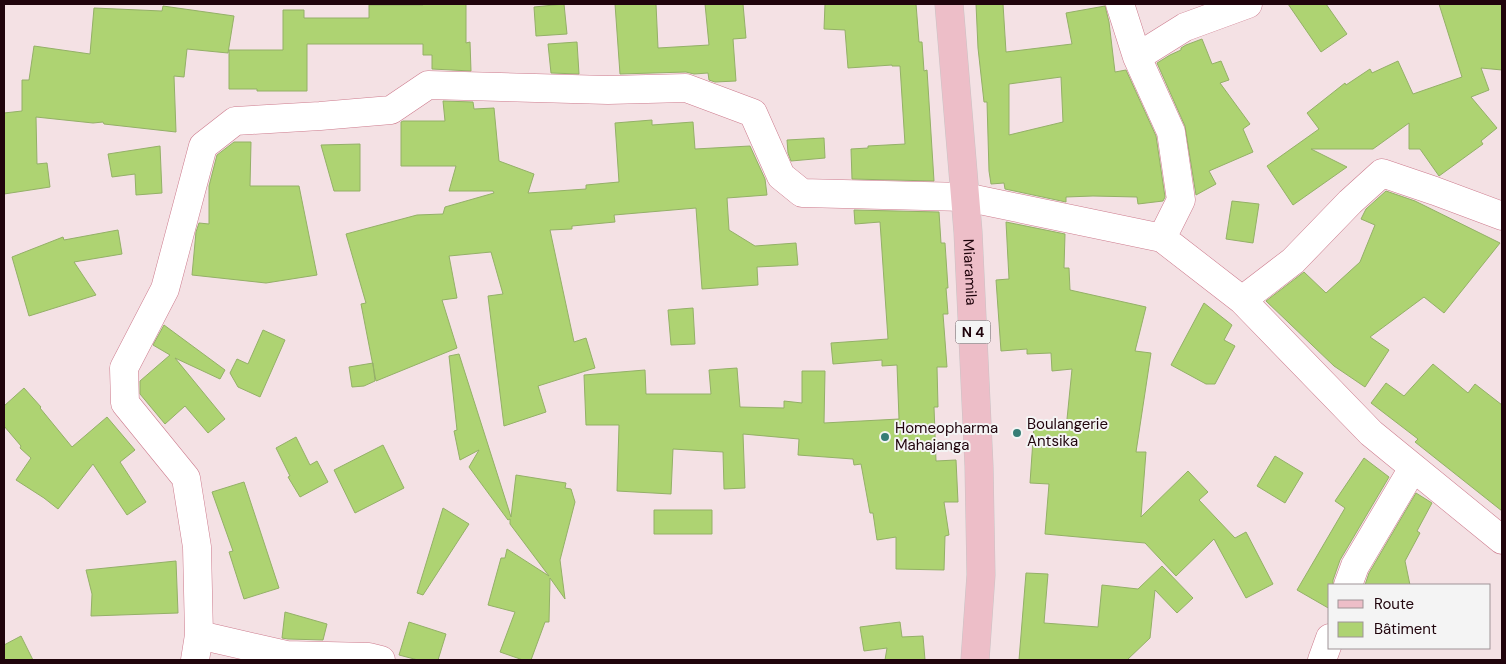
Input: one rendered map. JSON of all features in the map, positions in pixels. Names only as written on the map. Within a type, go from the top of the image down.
[{"type":"main road","name":"Miaramila","points":[[949,4],[965,197],[979,466],[981,575],[975,660]]},
{"type":"street","points":[[1120,4],[1137,57],[1171,132],[1181,200],[1162,238]]},
{"type":"street","points":[[1137,57],[1185,26],[1248,4]]},
{"type":"street","points":[[381,660],[369,657],[286,655],[197,648],[197,548],[186,478],[125,403],[124,368],[165,289],[203,146],[235,121],[391,110],[428,85],[608,90],[686,88],[753,114],[781,176],[802,193],[965,197],[1162,238],[1242,300],[1371,433],[1502,540]]},
{"type":"street","points":[[1242,300],[1293,261],[1382,172],[1502,216]]},
{"type":"street","points":[[1348,584],[1355,566],[1413,468]]},
{"type":"street","points":[[1322,660],[1328,644]]},
{"type":"building","points":[[466,4],[466,43],[470,42],[471,71],[432,69],[432,55],[423,55],[423,44],[307,44],[307,91],[229,89],[229,50],[283,50],[283,10],[304,10],[304,18],[369,18],[369,5]]},
{"type":"building","points":[[564,4],[567,34],[536,36],[534,7]]},
{"type":"building","points":[[615,4],[656,4],[658,48],[709,45],[705,4],[743,4],[746,38],[733,39],[736,81],[715,82],[709,80],[708,73],[620,74]]},
{"type":"building","points":[[825,4],[916,4],[919,42],[922,42],[924,71],[927,70],[934,181],[852,179],[851,149],[905,144],[900,66],[848,68],[845,30],[824,29]]},
{"type":"building","points":[[976,4],[1003,4],[1006,52],[1072,44],[1066,13],[1105,6],[1109,22],[1115,72],[1126,70],[1156,136],[1165,197],[1163,201],[1138,204],[1137,197],[1093,196],[1066,197],[1066,202],[1005,189],[1004,183],[991,184],[987,102],[984,102],[978,48]],"holes":[[[1061,77],[1063,122],[1009,135],[1009,84]]]},
{"type":"building","points":[[1288,4],[1326,4],[1347,34],[1321,52]]},
{"type":"building","points":[[1439,4],[1502,4],[1502,70],[1481,68],[1489,90],[1471,97],[1497,128],[1481,141],[1483,144],[1439,176],[1420,149],[1409,149],[1409,123],[1373,149],[1311,149],[1347,167],[1293,205],[1267,166],[1319,129],[1307,113],[1345,83],[1346,85],[1370,69],[1372,73],[1398,61],[1413,94],[1462,77]]},
{"type":"building","points":[[163,6],[234,16],[228,53],[187,49],[184,77],[174,76],[176,132],[104,124],[103,122],[93,123],[36,117],[37,164],[47,163],[50,187],[4,194],[4,113],[22,111],[22,80],[29,80],[34,46],[90,54],[94,8],[162,11]]},
{"type":"building","points":[[1202,39],[1212,64],[1221,61],[1229,80],[1220,83],[1250,124],[1243,129],[1253,152],[1209,171],[1216,184],[1196,195],[1185,126],[1157,63],[1181,50],[1186,45]]},
{"type":"building","points":[[577,42],[579,74],[551,73],[548,44]]},
{"type":"building","points":[[443,101],[473,102],[474,109],[494,108],[499,161],[534,174],[528,193],[586,189],[586,185],[619,182],[615,123],[652,120],[652,125],[693,122],[695,149],[750,146],[765,179],[767,195],[727,198],[729,230],[755,246],[796,243],[798,265],[757,267],[758,285],[702,289],[696,208],[614,215],[615,222],[572,226],[572,229],[550,230],[574,342],[586,338],[595,368],[538,386],[546,412],[504,426],[488,296],[503,294],[491,252],[449,256],[457,298],[442,300],[457,348],[376,381],[361,304],[366,303],[346,234],[417,215],[443,214],[445,207],[494,193],[493,191],[449,191],[456,166],[401,166],[401,122],[445,121]]},
{"type":"building","points":[[824,138],[825,158],[791,161],[787,140]]},
{"type":"building","points":[[234,142],[251,142],[250,186],[299,186],[317,275],[266,283],[192,275],[196,232],[199,223],[209,224],[209,186],[217,155]]},
{"type":"building","points":[[360,144],[360,191],[334,191],[321,145]]},
{"type":"building","points":[[160,146],[162,193],[136,195],[135,174],[112,177],[108,154]]},
{"type":"building","points":[[1386,191],[1415,201],[1500,243],[1444,313],[1424,297],[1370,337],[1389,350],[1365,387],[1334,366],[1266,301],[1304,272],[1326,293],[1360,262],[1375,225],[1361,219],[1366,209]]},
{"type":"building","points":[[1232,201],[1259,204],[1253,243],[1226,239]]},
{"type":"building","points":[[854,210],[939,212],[941,243],[945,243],[948,314],[943,314],[947,367],[937,367],[938,407],[934,407],[936,461],[956,460],[958,502],[944,502],[949,535],[945,536],[944,570],[896,569],[896,537],[877,540],[873,513],[870,513],[861,464],[854,465],[853,459],[798,455],[799,439],[743,434],[745,488],[724,489],[723,452],[673,449],[671,494],[617,491],[619,425],[586,425],[584,375],[645,370],[646,394],[711,394],[709,370],[737,368],[740,407],[784,408],[784,401],[802,403],[802,371],[825,371],[824,423],[899,419],[897,365],[882,366],[882,360],[833,364],[831,343],[888,339],[880,222],[855,224]]},
{"type":"building","points":[[1006,222],[1065,234],[1064,268],[1069,268],[1070,290],[1146,307],[1135,351],[1151,353],[1136,452],[1146,452],[1141,517],[1188,471],[1208,492],[1199,500],[1235,538],[1246,532],[1273,584],[1246,598],[1214,539],[1176,576],[1145,543],[1045,534],[1049,484],[1030,483],[1034,425],[1066,429],[1072,369],[1052,371],[1051,353],[1027,354],[1027,349],[1001,351],[996,280],[1009,279]]},
{"type":"building","points":[[118,230],[122,254],[74,262],[96,295],[29,316],[12,257],[63,237],[64,240]]},
{"type":"building","points":[[1204,303],[1232,325],[1224,340],[1235,346],[1215,384],[1206,384],[1171,365]]},
{"type":"building","points":[[693,308],[695,344],[671,345],[668,310]]},
{"type":"building","points":[[164,325],[225,370],[220,379],[175,358],[225,419],[208,433],[185,406],[165,424],[140,394],[140,381],[170,355],[153,345]]},
{"type":"building","points":[[263,330],[285,340],[260,397],[238,387],[230,373],[237,359],[248,364]]},
{"type":"building","points":[[459,354],[511,517],[516,475],[566,483],[565,488],[571,489],[575,502],[560,560],[565,599],[550,578],[549,622],[545,622],[531,660],[523,660],[500,652],[515,612],[488,605],[501,558],[505,558],[507,549],[549,576],[510,524],[510,519],[508,520],[469,467],[479,450],[460,460],[454,431],[457,430],[449,356]]},
{"type":"building","points":[[373,363],[375,381],[364,386],[352,387],[349,367]]},
{"type":"building","points":[[1433,364],[1468,393],[1475,384],[1502,405],[1502,511],[1415,442],[1418,439],[1371,403],[1386,383],[1404,396]]},
{"type":"building","points":[[24,388],[72,447],[107,417],[135,450],[120,462],[146,502],[127,515],[93,464],[58,509],[16,480],[31,458],[20,448],[21,446],[4,426],[4,406]]},
{"type":"building","points":[[296,437],[310,465],[317,461],[328,482],[300,497],[288,477],[290,476],[276,448]]},
{"type":"building","points":[[383,445],[404,488],[355,513],[334,470]]},
{"type":"building","points":[[1275,456],[1303,473],[1285,503],[1257,486]]},
{"type":"building","points":[[1364,458],[1389,477],[1340,560],[1333,584],[1328,584],[1328,608],[1297,590],[1345,508],[1335,501]]},
{"type":"building","points":[[244,482],[279,588],[244,599],[229,552],[233,551],[212,492]]},
{"type":"building","points":[[1416,493],[1432,503],[1417,531],[1420,533],[1405,561],[1410,584],[1365,584],[1369,573]]},
{"type":"building","points":[[443,508],[469,524],[423,595],[417,593]]},
{"type":"building","points":[[654,510],[712,510],[712,534],[654,534]]},
{"type":"building","points":[[176,561],[178,613],[91,616],[92,594],[86,570]]},
{"type":"building","points":[[1162,566],[1193,598],[1177,613],[1155,590],[1150,638],[1127,660],[1019,660],[1026,573],[1048,574],[1044,623],[1098,627],[1102,585],[1138,589]]},
{"type":"building","points":[[285,612],[327,624],[323,640],[282,638]]},
{"type":"building","points":[[409,622],[446,634],[438,660],[418,660],[399,655]]},
{"type":"building","points":[[900,622],[902,637],[923,636],[925,660],[885,660],[887,648],[864,651],[860,627]]},
{"type":"building","points":[[21,636],[33,660],[4,660],[4,645]]},
{"type":"place","name":"Boulangerie Antsika","points":[[1017,433]]},
{"type":"place","name":"Homeopharma Mahajanga","points":[[885,437]]}]
